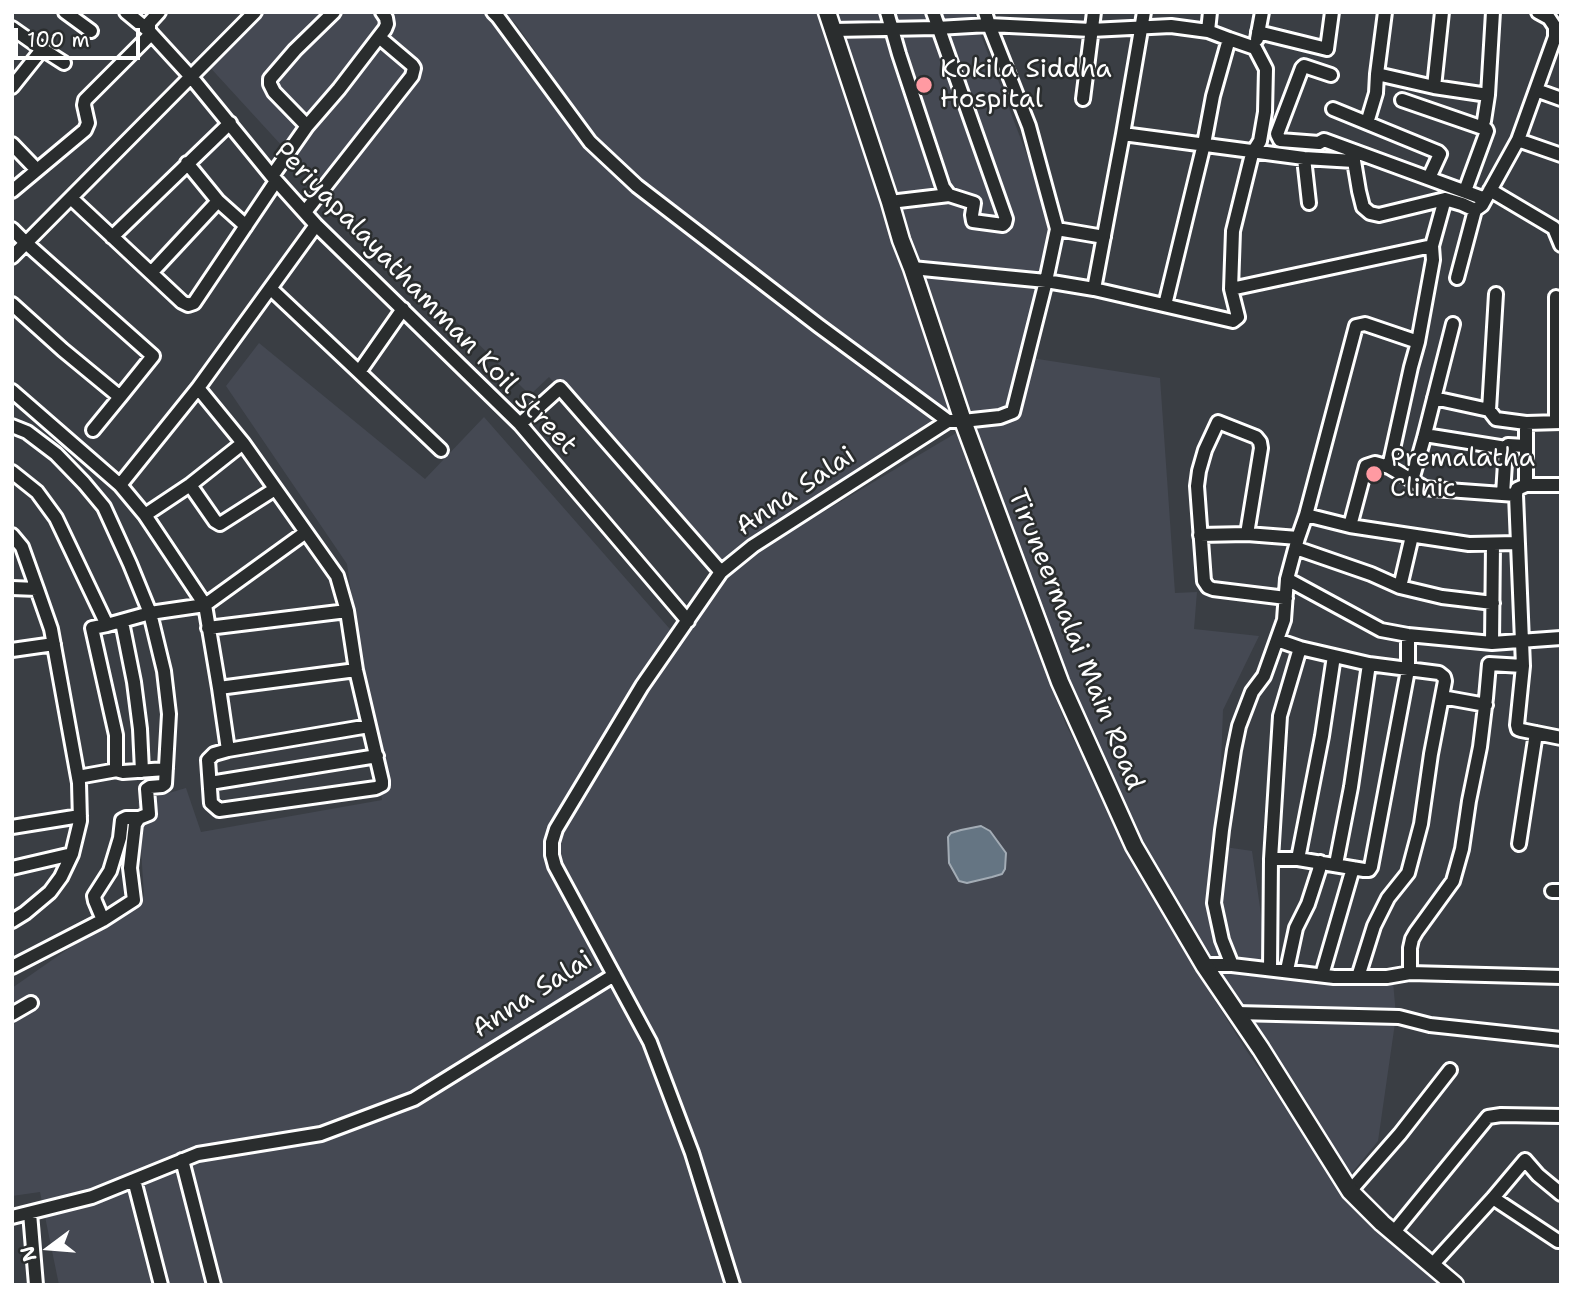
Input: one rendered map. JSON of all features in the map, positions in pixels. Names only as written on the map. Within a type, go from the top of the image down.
[{"type":"main road","name":"Tiruneermalai Main Road","points":[[827,12],[912,268],[955,421],[1060,682],[1134,846],[1204,965],[1261,1049],[1350,1191],[1382,1223],[1455,1285]]},
{"type":"street","points":[[65,12],[91,31]]},
{"type":"street","name":"Periyapalayathamman Koil Street","points":[[126,12],[149,30],[192,78],[316,225],[520,424],[688,621]]},
{"type":"street","points":[[12,191],[85,130],[88,123],[85,100],[142,44],[147,38],[149,23],[159,12]]},
{"type":"street","points":[[12,257],[255,12]]},
{"type":"street","points":[[307,127],[274,92],[270,79],[334,12]]},
{"type":"street","points":[[71,198],[181,302],[188,305],[194,303],[246,226],[307,127],[379,37],[387,24],[382,12]]},
{"type":"street","points":[[493,12],[590,142],[637,186],[819,326],[955,421],[1000,417],[1013,412],[1058,229],[1029,126],[987,19]]},
{"type":"street","points":[[887,12],[943,187],[949,195]]},
{"type":"street","points":[[890,202],[949,195],[974,203],[973,221],[999,225],[1005,223],[1006,219],[933,12]]},
{"type":"street","points":[[1083,99],[1094,12]]},
{"type":"street","points":[[1094,289],[1144,12]]},
{"type":"street","points":[[1208,31],[1210,12]]},
{"type":"street","points":[[912,268],[1046,281],[1165,304],[1233,321],[1238,317],[1231,289],[1233,231],[1255,150],[1260,141],[1265,112],[1266,69],[1255,48],[1262,12]]},
{"type":"street","points":[[1258,32],[1327,49],[1332,12]]},
{"type":"street","points":[[1367,123],[1376,93],[1385,12]]},
{"type":"street","points":[[1434,87],[1443,12]]},
{"type":"street","points":[[1484,121],[1493,12]]},
{"type":"street","points":[[1458,278],[1475,211],[1482,205],[1518,140],[1555,37],[1555,27],[1550,16]]},
{"type":"street","points":[[833,30],[937,28],[987,19],[1091,30],[1171,26],[1208,31],[1255,48]]},
{"type":"street","points":[[12,28],[64,63]]},
{"type":"street","points":[[305,212],[412,76],[412,65],[379,37]]},
{"type":"street","points":[[1165,304],[1229,38]]},
{"type":"street","points":[[12,87],[40,52],[39,47]]},
{"type":"street","points":[[1331,75],[1304,66],[1302,68],[1277,134],[1280,140],[1319,143],[1324,140],[1465,191],[1488,194],[1554,228],[1561,245]]},
{"type":"street","points":[[1377,74],[1434,87],[1488,95]]},
{"type":"street","points":[[1536,90],[1561,99]]},
{"type":"street","points":[[1402,100],[1486,129],[1465,191]]},
{"type":"street","points":[[1333,109],[1438,152],[1440,154],[1429,178]]},
{"type":"street","points":[[112,237],[230,124]]},
{"type":"street","points":[[1124,134],[1304,158],[1354,161],[1363,207],[1370,213],[1379,215],[1445,199],[1475,211]]},
{"type":"street","points":[[1518,140],[1561,155]]},
{"type":"street","points":[[12,144],[37,170]]},
{"type":"street","points":[[1304,158],[1309,203]]},
{"type":"street","points":[[187,163],[218,201],[246,226]]},
{"type":"street","points":[[1389,467],[1418,342],[1433,260],[1432,246],[1445,199]]},
{"type":"street","points":[[151,274],[218,201]]},
{"type":"street","points":[[120,485],[198,388],[316,225]]},
{"type":"street","points":[[12,229],[153,356],[93,430]]},
{"type":"street","points":[[1058,229],[1104,237]]},
{"type":"street","points":[[1231,289],[1432,246]]},
{"type":"street","points":[[271,289],[441,450]]},
{"type":"street","points":[[1489,410],[1496,294]]},
{"type":"street","points":[[1434,398],[1489,410],[1496,419],[1526,423],[1558,422],[1556,297]]},
{"type":"street","points":[[12,304],[120,397]]},
{"type":"street","points":[[359,372],[403,309]]},
{"type":"street","points":[[1233,965],[1222,940],[1214,903],[1234,750],[1239,726],[1252,692],[1264,676],[1284,620],[1287,579],[1356,326],[1365,324],[1418,342]]},
{"type":"street","points":[[1412,480],[1453,324]]},
{"type":"street","points":[[198,388],[243,443],[337,576],[347,611],[356,670],[377,756],[382,783],[376,788],[219,810],[211,803],[210,757],[228,750],[369,726]]},
{"type":"street","points":[[520,424],[560,388],[721,572]]},
{"type":"street","points":[[12,391],[120,485],[145,515],[205,605],[228,750]]},
{"type":"street","name":"Anna Salai","points":[[12,1216],[92,1197],[198,1154],[321,1134],[414,1099],[614,975],[555,866],[552,842],[556,830],[642,686],[721,572],[753,546],[955,421]]},
{"type":"street","points":[[1247,534],[1260,442],[1256,437],[1218,422],[1205,450],[1197,486],[1204,582],[1213,589],[1286,597]]},
{"type":"street","points":[[1526,423],[1526,485]]},
{"type":"street","points":[[12,426],[27,432],[56,454],[104,507],[150,613],[164,671],[169,714],[163,785],[150,786],[147,789],[149,814],[122,820],[120,838],[110,871],[95,894],[103,920]]},
{"type":"street","points":[[1425,435],[1506,448],[1508,445],[1525,446]]},
{"type":"street","points":[[145,515],[190,485],[243,443]]},
{"type":"street","points":[[1506,448],[1509,495],[1517,543],[1522,640],[1523,666],[1517,725],[1518,729],[1561,738]]},
{"type":"street","points":[[1350,526],[1366,466],[1373,463],[1389,467],[1425,488],[1509,495],[1526,485],[1561,485]]},
{"type":"street","points":[[84,483],[100,467]]},
{"type":"street","points":[[12,472],[37,492],[56,518],[107,625]]},
{"type":"street","points":[[190,485],[215,522],[220,524],[275,489]]},
{"type":"street","points":[[1306,515],[1350,526],[1469,544],[1517,543]]},
{"type":"street","points":[[117,770],[116,735],[88,629],[150,613],[205,605],[306,532]]},
{"type":"street","points":[[1200,535],[1247,534],[1297,543],[1400,587],[1441,597],[1493,603]]},
{"type":"street","points":[[12,535],[22,547],[51,629],[78,778],[80,816],[72,854],[61,877],[50,892],[12,921]]},
{"type":"street","points":[[1400,587],[1412,536]]},
{"type":"street","points":[[1492,643],[1493,544]]},
{"type":"street","points":[[1287,579],[1381,630],[1492,643],[1561,638]]},
{"type":"street","points":[[12,588],[37,589]]},
{"type":"street","points":[[208,628],[347,611]]},
{"type":"street","points":[[122,622],[134,682],[142,771]]},
{"type":"street","points":[[1271,859],[1298,859],[1364,870],[1371,867],[1408,670],[1408,635]]},
{"type":"street","points":[[1277,640],[1369,664],[1439,673],[1445,681],[1431,754],[1422,824],[1408,873],[1388,898],[1374,926],[1357,977]]},
{"type":"street","points":[[12,650],[54,644]]},
{"type":"street","points":[[1270,969],[1271,859],[1280,716],[1300,648]]},
{"type":"street","points":[[1298,859],[1322,736],[1334,656]]},
{"type":"street","points":[[1336,864],[1351,787],[1369,664]]},
{"type":"street","points":[[1410,973],[1412,939],[1453,881],[1462,849],[1480,747],[1489,664],[1523,666]]},
{"type":"street","points":[[219,688],[356,670]]},
{"type":"street","points":[[1442,697],[1486,705]]},
{"type":"street","points":[[1519,844],[1536,733]]},
{"type":"street","points":[[210,783],[377,756]]},
{"type":"street","points":[[78,778],[117,770],[123,772],[166,769]]},
{"type":"street","points":[[12,827],[80,816]]},
{"type":"street","points":[[12,967],[103,920],[134,900],[130,869],[135,824],[139,818]]},
{"type":"street","points":[[12,868],[72,854]]},
{"type":"street","points":[[1287,970],[1296,928],[1308,904],[1320,862]]},
{"type":"street","points":[[1322,975],[1353,868]]},
{"type":"street","points":[[1204,965],[1233,965],[1357,977],[1387,977],[1410,973],[1561,978]]},
{"type":"street","points":[[614,975],[650,1042],[662,1073],[692,1153],[733,1285]]},
{"type":"street","points":[[12,1014],[31,1003]]},
{"type":"street","points":[[1236,1013],[1399,1017],[1430,1025],[1561,1039]]},
{"type":"street","points":[[1350,1191],[1450,1070]]},
{"type":"street","points":[[1394,1232],[1488,1117],[1561,1116]]},
{"type":"street","points":[[181,1160],[214,1285]]},
{"type":"street","points":[[1433,1265],[1525,1160],[1561,1194]]},
{"type":"street","points":[[134,1180],[161,1285]]},
{"type":"street","points":[[1493,1198],[1558,1241]]},
{"type":"street","points":[[30,1213],[36,1285]]},
{"type":"shaded area","points":[[259,12],[482,12],[496,24],[608,171],[938,421],[719,563],[549,377],[530,395],[316,183],[206,63]]},
{"type":"shaded area","points":[[503,12],[816,12],[949,412],[654,192],[604,149],[516,24]]},
{"type":"shaded area","points":[[832,12],[974,12],[1054,225],[1025,357],[1160,378],[1175,593],[1197,592],[1194,629],[1259,636],[1223,710],[1218,846],[1252,851],[1269,971],[1393,981],[1396,1016],[1378,1141],[1351,1174],[1228,987],[1140,841],[1080,705],[961,408]]},
{"type":"shaded area","points":[[259,343],[425,479],[484,417],[676,636],[729,574],[751,555],[956,433],[1066,725],[1182,948],[1246,1050],[1364,1219],[1443,1285],[59,1285],[40,1192],[12,1196],[12,988],[144,896],[138,802],[186,788],[201,832],[382,800],[347,564],[226,386]]},
{"type":"water","points":[[981,826],[990,831],[1006,853],[1005,869],[1002,874],[992,877],[967,883],[959,881],[949,863],[948,837],[951,833]]},
{"type":"place","name":"Kokila Siddha Hospital","points":[[924,85]]},
{"type":"place","name":"Premalatha Clinic","points":[[1374,474]]}]
